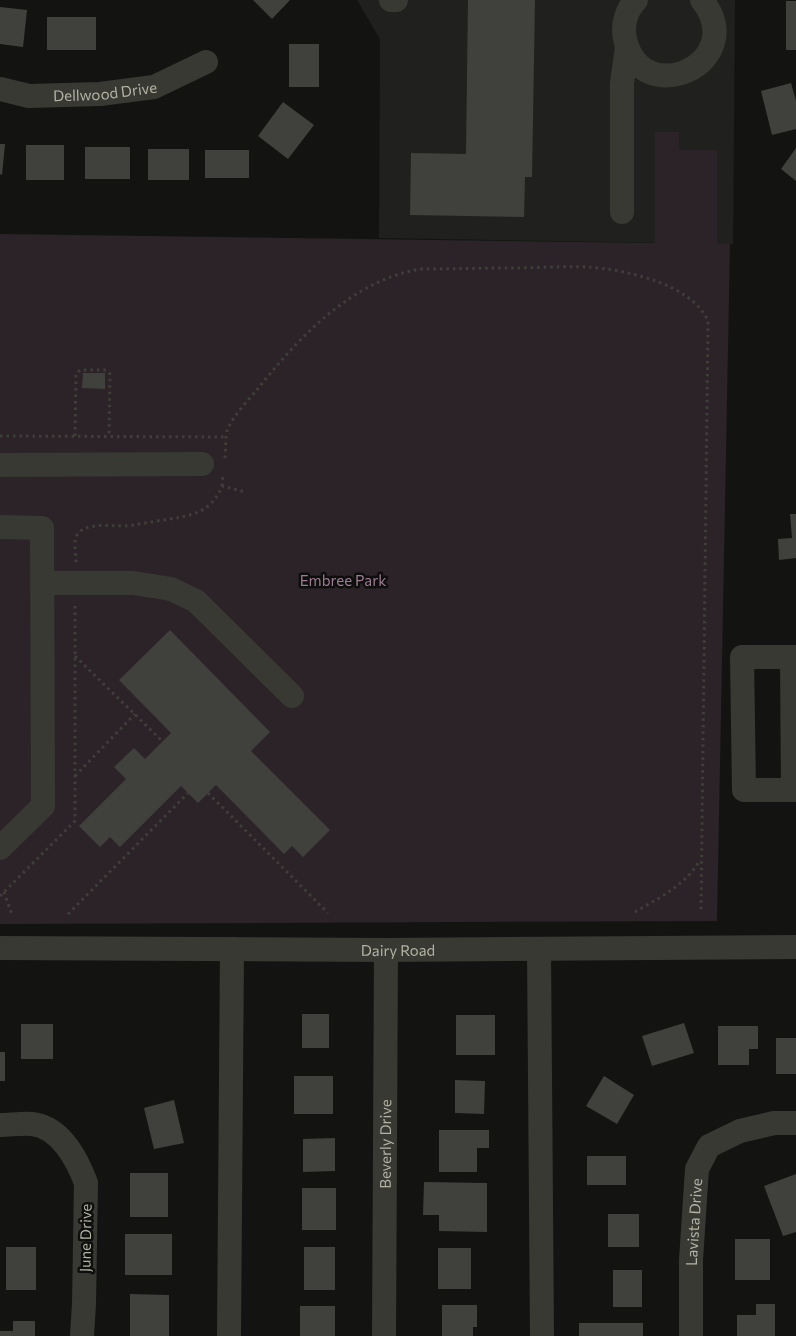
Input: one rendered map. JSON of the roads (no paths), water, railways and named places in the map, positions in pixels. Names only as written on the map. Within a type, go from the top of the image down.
[{"type":"street","points":[[391,0],[396,0]]},
{"type":"street","points":[[636,0],[626,17],[624,32],[627,47],[634,60],[646,70],[659,75],[674,76],[688,72],[700,64],[709,52],[714,38],[714,23],[707,3]]},
{"type":"street","points":[[622,212],[622,83],[627,47]]},
{"type":"street","name":"Dellwood Drive","points":[[0,89],[29,96],[109,93],[154,87],[206,62]]},
{"type":"street","points":[[0,465],[202,464]]},
{"type":"street","points":[[0,527],[42,528],[43,583],[43,806],[0,848]]},
{"type":"street","points":[[43,583],[133,582],[172,589],[196,601],[292,696]]},
{"type":"street","points":[[742,657],[794,657],[793,790],[744,790],[742,657]]},
{"type":"street","name":"Dairy Road","points":[[0,948],[386,950],[796,947]]},
{"type":"street","points":[[229,1336],[232,949]]},
{"type":"street","points":[[540,949],[542,1336]]},
{"type":"street","name":"Beverly Drive","points":[[384,1336],[386,950]]},
{"type":"street","name":"Lavista Drive","points":[[691,1336],[691,1260],[697,1169],[709,1146],[740,1131],[774,1123],[796,1123]]},
{"type":"street","name":"June Drive","points":[[0,1125],[34,1124],[52,1131],[66,1146],[80,1166],[86,1183],[82,1336]]},
{"type":"park label","name":"Embree Park","points":[[343,580]]}]
